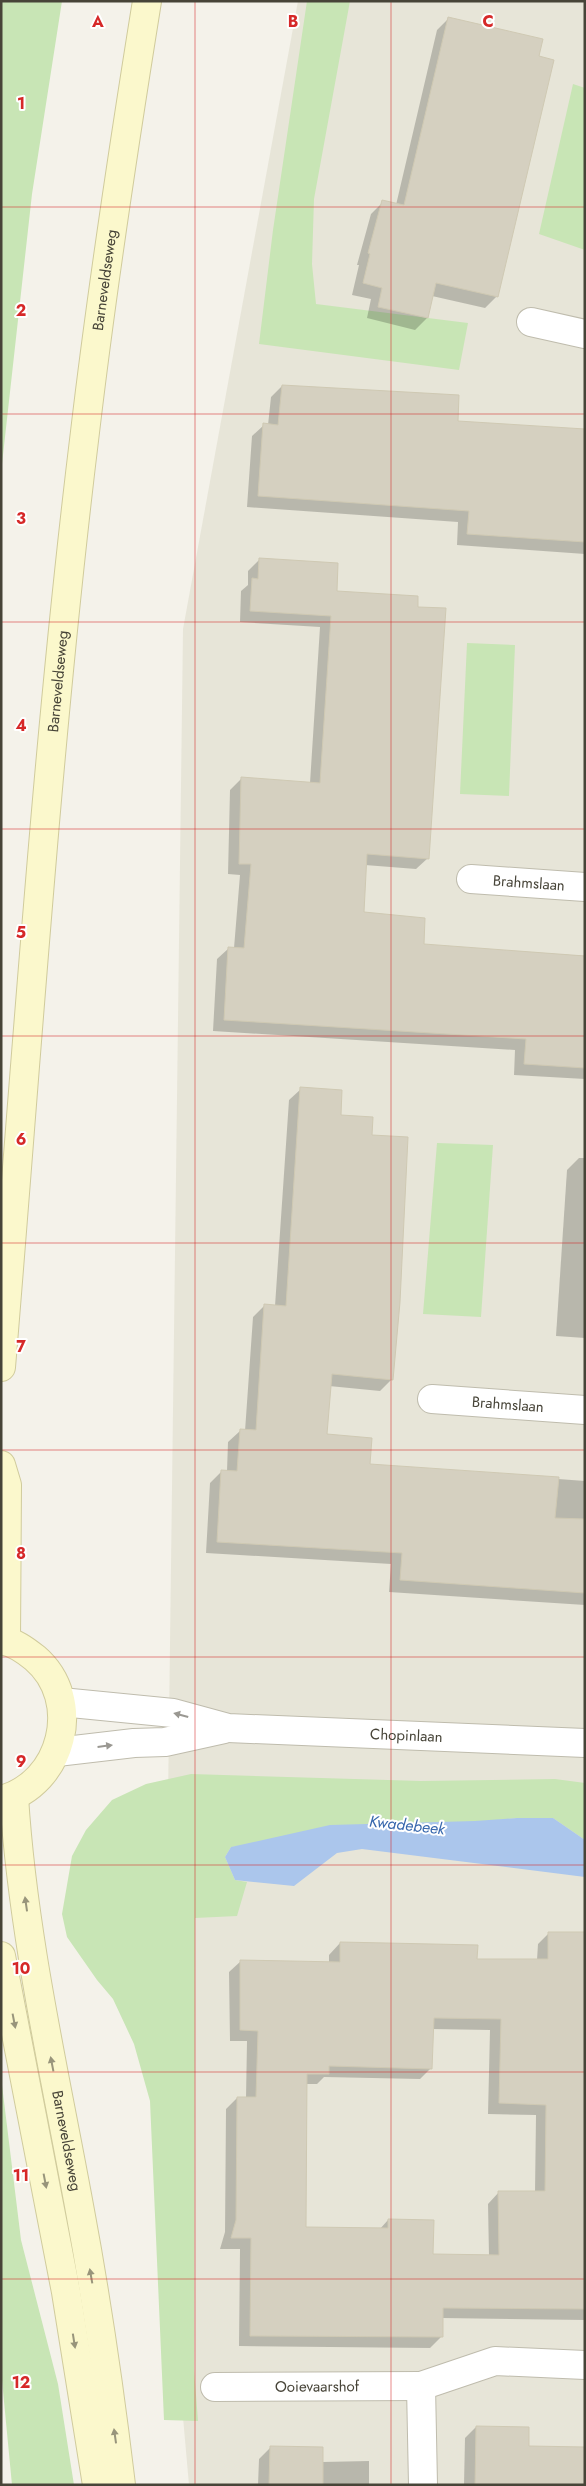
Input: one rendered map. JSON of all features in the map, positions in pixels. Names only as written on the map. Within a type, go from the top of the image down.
[{"type":"main road","name":"Barneveldseweg","points":[[1,1366],[54,734],[85,432],[123,152],[147,1]]},
{"type":"main road","points":[[1,1465],[7,1485],[4,1641],[26,1650],[42,1664],[54,1682],[61,1702],[63,1728],[57,1752],[40,1779],[8,1798]]},
{"type":"main road","name":"Barneveldseweg","points":[[8,1798],[38,1996],[81,2213],[121,2485]]},
{"type":"main road","name":"Barneveldseweg","points":[[1,1956],[66,2292],[97,2485]]},
{"type":"street","points":[[531,322],[585,334]]},
{"type":"street","name":"Brahmslaan","points":[[471,878],[585,887]]},
{"type":"street","name":"Brahmslaan","points":[[432,1399],[585,1410]]},
{"type":"street","name":"Chopinlaan","points":[[61,1702],[173,1713],[228,1728],[585,1743]]},
{"type":"street","name":"Chopinlaan","points":[[57,1752],[134,1743],[165,1742],[228,1728]]},
{"type":"street","name":"Ooievaarshof","points":[[215,2387],[421,2386],[495,2362],[585,2366]]},
{"type":"street","points":[[421,2386],[423,2485]]},
{"type":"shaded area","points":[[298,1],[585,1],[585,2485],[189,2485],[163,2191],[183,629]]},
{"type":"green space","points":[[1,1],[62,1],[32,194],[1,473]]},
{"type":"green space","points":[[307,1],[350,1],[314,199],[312,264],[316,304],[468,323],[459,370],[259,344],[273,230]]},
{"type":"green space","points":[[573,84],[585,88],[585,250],[539,234]]},
{"type":"green space","points":[[467,643],[515,645],[509,796],[460,794]]},
{"type":"green space","points":[[437,1143],[493,1145],[481,1317],[423,1314]]},
{"type":"green space","points":[[191,1774],[421,1781],[555,1779],[585,1783],[585,1840],[553,1818],[517,1818],[231,1847],[225,1857],[235,1880],[247,1882],[237,1916],[195,1918],[194,2369],[198,2421],[164,2420],[150,2101],[134,2044],[113,1999],[97,1980],[67,1937],[62,1914],[72,1856],[86,1830],[112,1800],[146,1784]]},
{"type":"green space","points":[[1,2077],[21,2240],[58,2384],[74,2485],[12,2485],[1,2370]]},
{"type":"water","name":"Kwadebeek","points":[[553,1818],[585,1840],[585,1877],[362,1849],[337,1853],[294,1886],[235,1880],[225,1857],[231,1847],[330,1825]]},
{"type":"building","points":[[448,17],[543,39],[539,56],[554,60],[498,297],[436,283],[428,318],[378,307],[382,288],[363,283],[370,254],[368,253],[382,200],[404,205]]},
{"type":"building","points":[[282,385],[459,395],[458,421],[585,429],[585,542],[467,534],[469,511],[258,496],[263,423],[278,425]]},
{"type":"building","points":[[259,558],[338,563],[337,591],[418,596],[418,607],[446,608],[429,859],[367,854],[364,912],[425,918],[424,944],[585,956],[585,1068],[524,1064],[526,1039],[224,1020],[228,947],[244,948],[251,864],[239,864],[241,777],[320,783],[331,616],[250,611],[252,578],[258,579]]},
{"type":"building","points":[[300,1087],[342,1090],[341,1115],[373,1117],[372,1135],[408,1137],[400,1302],[393,1380],[332,1374],[327,1434],[372,1438],[370,1464],[559,1477],[555,1518],[585,1519],[585,1593],[400,1580],[402,1553],[217,1542],[221,1470],[237,1471],[240,1429],[256,1430],[264,1304],[286,1306]]},
{"type":"building","points":[[548,1932],[585,1932],[585,2309],[443,2308],[443,2337],[250,2336],[251,2238],[231,2238],[236,2220],[237,2097],[256,2097],[258,2031],[240,2030],[240,1960],[340,1962],[340,1942],[478,1945],[477,1959],[548,1959]],"holes":[[[434,2018],[501,2019],[499,2103],[546,2105],[545,2191],[498,2191],[499,2255],[433,2254],[434,2220],[388,2219],[388,2228],[306,2227],[307,2074],[329,2074],[329,2066],[432,2069]]]},
{"type":"building","points":[[476,2426],[529,2427],[529,2446],[585,2447],[585,2485],[475,2485]]},
{"type":"building","points":[[270,2446],[323,2447],[323,2485],[269,2485]]}]
